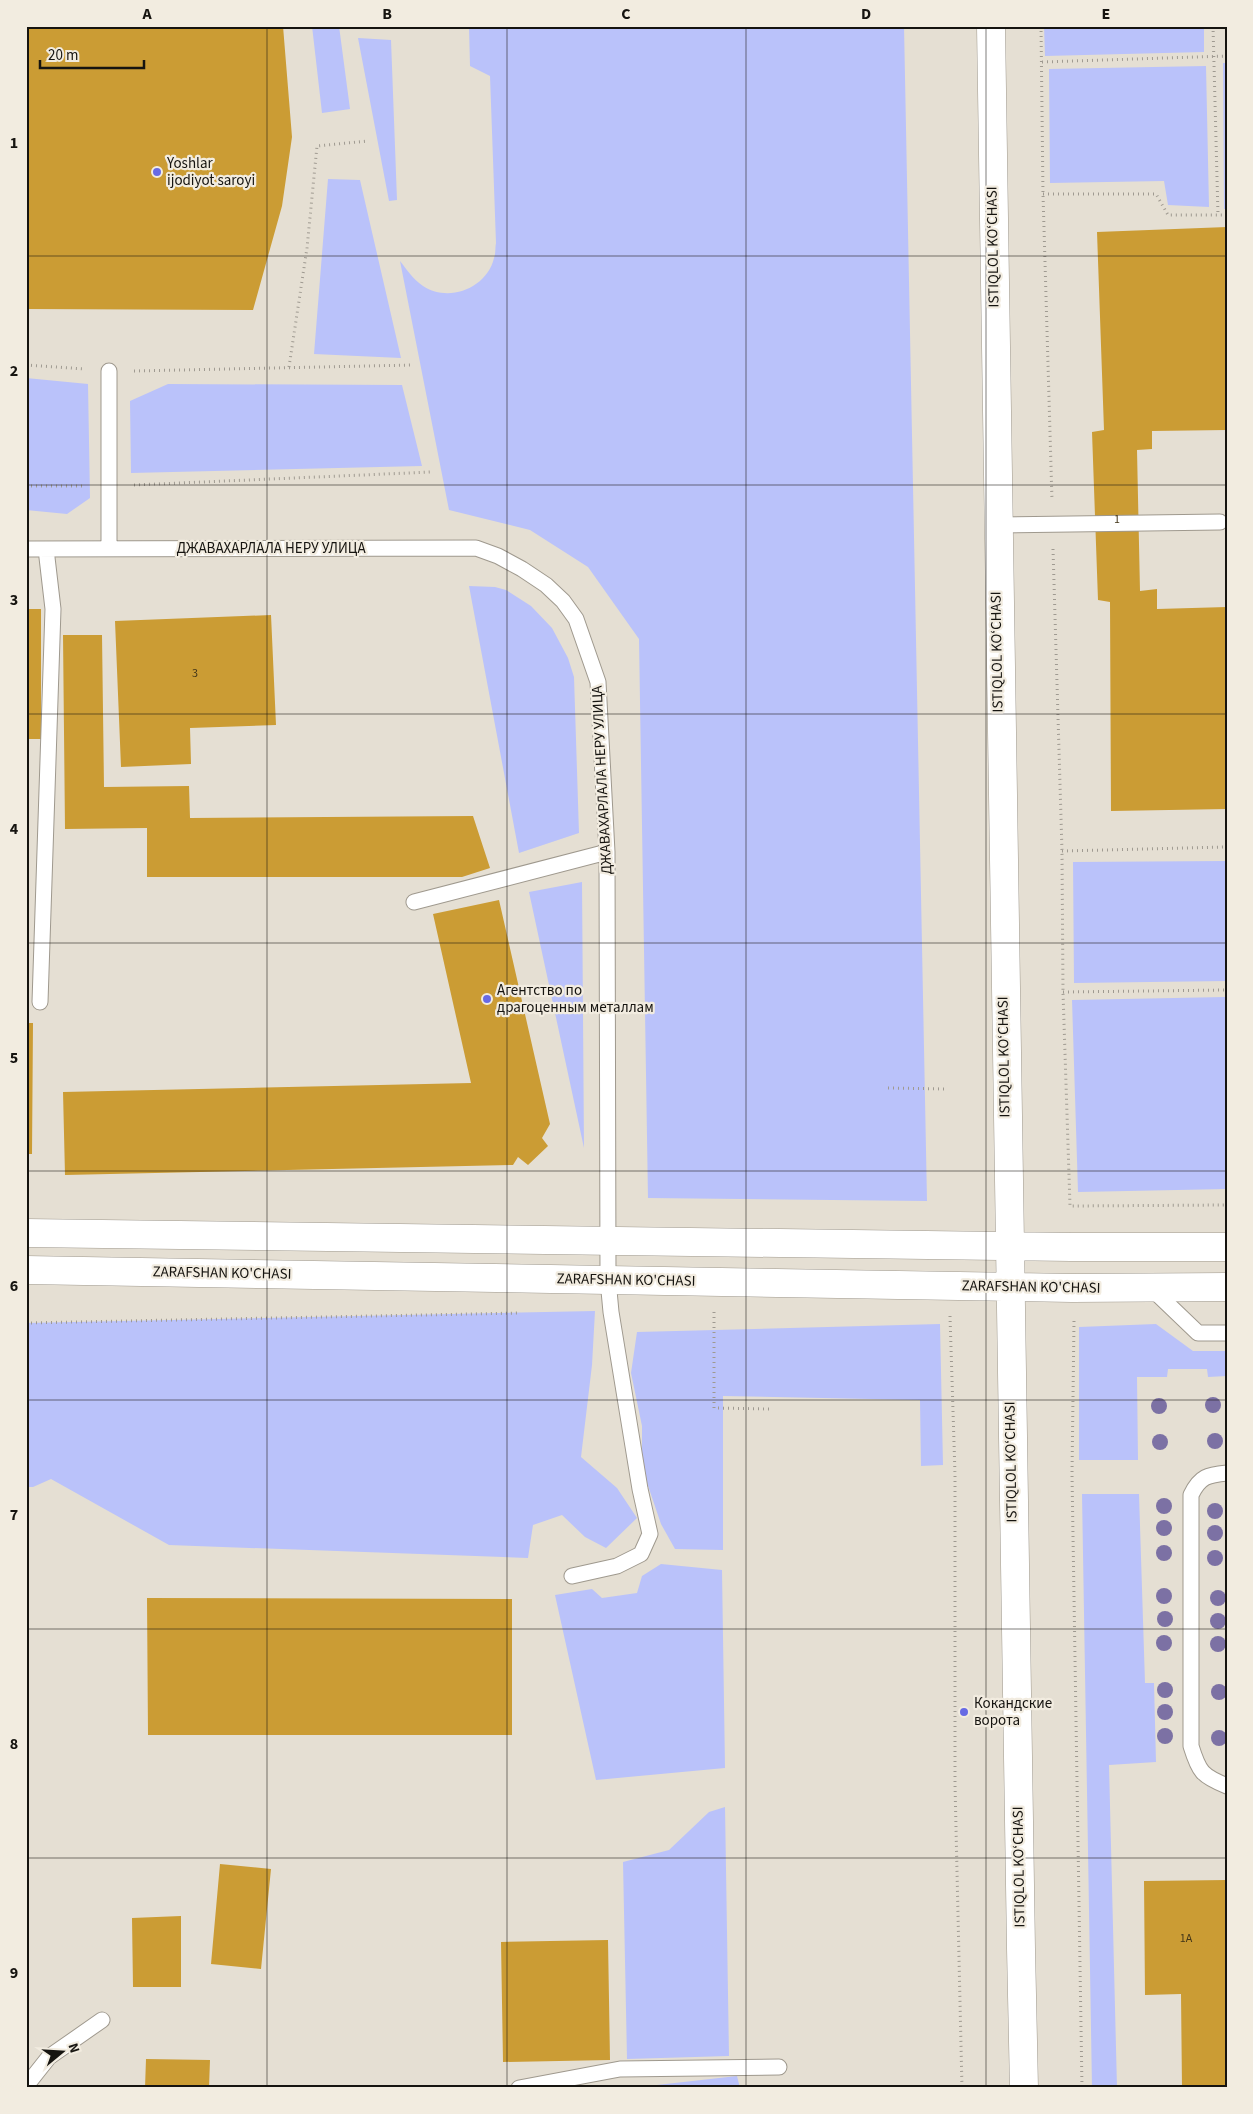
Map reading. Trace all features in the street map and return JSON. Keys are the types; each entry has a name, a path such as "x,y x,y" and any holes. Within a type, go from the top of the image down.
{"street":[{"name":"ISTIQLOL KO‘CHASI","path":"991,26 995,525 1007,1287 1024,2088"},
{"path":"26,1233 1007,1246 1227,1247"},
{"name":"ZARAFSHAN KO'CHASI","path":"26,1270 1007,1287 1227,1287"}],"lane":[{"path":"109,549 110,371"},
{"path":"995,525 1220,522"},
{"name":"ДЖАВАХАРЛАЛА НЕРУ УЛИЦА","path":"26,548 476,548 498,556 546,585 564,601 576,619 595,673 599,702 607,852 608,1280 611,1312 640,1489 650,1534 641,1554 617,1566 572,1576"},
{"path":"40,1002 53,609 46,549"},
{"path":"414,902 607,852"},
{"path":"1150,1288 1198,1333 1227,1333"},
{"path":"1227,1474 1207,1475 1195,1486 1191,1494 1191,1746 1197,1766 1210,1779 1227,1786"},
{"path":"26,2086 49,2057 102,2020"},
{"path":"519,2088 620,2070 779,2067"}],"path":[{"path":"1041,26 1043,194 1070,1206 1227,1205"},
{"path":"1213,26 1218,215"},
{"path":"1042,62 1227,56"},
{"path":"290,367 307,248 318,146 368,141"},
{"path":"1043,194 1156,194 1168,215 1227,215"},
{"path":"26,365 110,371 413,365"},
{"path":"26,486 109,486 431,472"},
{"path":"1062,851 1227,847"},
{"path":"1063,992 1227,990"},
{"path":"888,1088 946,1089"},
{"path":"705,1312 714,1312 714,1408 770,1409"},
{"path":"26,1323 525,1313"},
{"path":"950,1313 955,1474 955,1784 962,2088"},
{"path":"1073,1321 1072,1474 1082,2088"}],"shaded area":[{"path":"312,26 339,26 350,109 322,113"},
{"path":"469,26 904,26 927,1201 648,1198 639,639 588,567 530,530 449,510 400,261 423,286 433,291 455,293 466,290 484,277 490,269 495,256 490,76 470,66"},
{"path":"1044,26 1204,26 1204,52 1045,56"},
{"path":"358,38 391,40 397,200 389,201"},
{"path":"1223,63 1227,63 1227,209 1224,209"},
{"path":"1206,66 1209,207 1168,205 1164,181 1050,183 1049,69"},
{"path":"328,179 360,180 401,358 314,354"},
{"path":"26,378 88,384 90,498 67,514 26,510"},
{"path":"168,384 402,385 422,466 131,473 130,401"},
{"path":"469,586 495,587 506,590 531,606 552,628 568,658 574,677 579,833 519,853"},
{"path":"1225,861 1227,981 1074,983 1073,862"},
{"path":"582,882 584,1148 529,892"},
{"path":"1225,997 1227,1189 1078,1192 1072,1000"},
{"path":"595,1311 592,1365 581,1457 617,1488 637,1518 606,1548 585,1537 562,1515 533,1525 528,1558 169,1545 51,1479 33,1487 26,1487 26,1323"},
{"path":"940,1324 943,1465 921,1466 920,1400 723,1396 723,1550 675,1549 661,1524 642,1468 642,1426 631,1373 637,1332"},
{"path":"1156,1324 1193,1351 1227,1351 1227,1376 1208,1377 1207,1369 1168,1369 1167,1377 1137,1377 1138,1460 1079,1460 1079,1327"},
{"path":"1082,1494 1139,1494 1145,1683 1154,1683 1156,1762 1109,1765 1117,2088 1092,2088"},
{"path":"661,1564 722,1570 725,1768 596,1780 555,1595 592,1589 602,1598 637,1593 642,1576"},
{"path":"725,1807 729,2056 627,2059 623,1862 669,1850 709,1812"},
{"path":"737,2076 740,2088 630,2088"}],"building":[{"name":"Yoshlar ijodiyot saroyi","path":"26,26 283,26 292,137 282,206 253,310 26,309"},
{"path":"1227,227 1227,430 1152,431 1152,449 1137,450 1140,591 1157,589 1157,609 1227,607 1227,809 1111,811 1110,602 1098,600 1092,432 1104,430 1097,232"},
{"path":"26,609 41,609 41,739 26,739"},
{"path":"271,615 276,725 190,728 191,764 121,767 115,621"},
{"path":"63,635 102,635 104,787 189,786 190,818 473,816 490,868 462,877 147,877 147,828 65,829"},
{"name":"Агентство по драгоценным металлам","path":"499,900 550,1124 542,1138 548,1146 528,1165 518,1157 513,1165 65,1175 63,1092 471,1083 433,914"},
{"path":"26,1023 33,1023 32,1154 26,1154"},
{"path":"147,1598 512,1599 512,1735 148,1735"},
{"path":"220,1864 271,1869 261,1969 211,1964"},
{"path":"1227,1880 1227,2088 1182,2088 1181,1994 1145,1995 1144,1881"},
{"path":"181,1916 181,1987 133,1987 132,1918"},
{"path":"608,1940 610,2060 503,2062 501,1942"},
{"path":"146,2059 210,2060 209,2088 145,2088"}],"place":[{"name":"Yoshlar ijodiyot saroyi","path":"157,172"},
{"name":"Агентство по драгоценным металлам","path":"487,999"},
{"name":"Кокандские ворота","path":"964,1712"}]}
